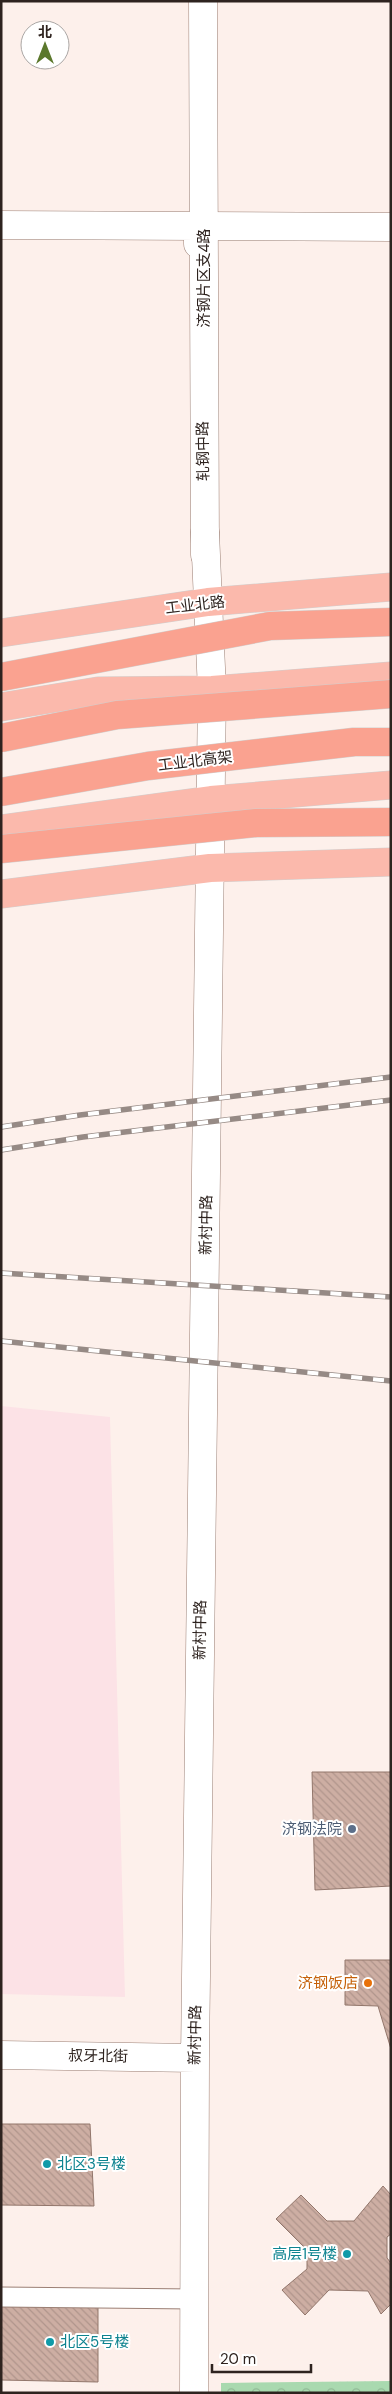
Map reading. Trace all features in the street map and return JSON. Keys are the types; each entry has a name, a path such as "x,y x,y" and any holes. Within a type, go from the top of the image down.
{"highway":[{"path":"1,677 270,626 391,622"},
{"path":"1,738 118,715 391,694"},
{"name":"工业北高架","path":"1,792 148,766 354,742 391,742"},
{"path":"1,849 256,824 391,822"}],"main road":[{"name":"工业北路","path":"1,633 208,602 391,587"},
{"path":"1,707 98,691 212,690 391,676"},
{"path":"1,829 211,800 391,785"},
{"path":"1,894 210,868 391,862"}],"street":[{"name":"济钢片区支4路","path":"203,1 201,226 205,555 208,602"},
{"path":"1,225 391,227"},
{"path":"208,602 212,690 210,868"},
{"name":"新村中路","path":"194,2393 195,2058 210,868"},
{"name":"叔牙北街","path":"1,2055 195,2058"}],"lane":[{"path":"1,2297 194,2299"}],"shaded area":[{"path":"1,1406 110,1417 125,1997 1,1994"}],"green space":[{"path":"391,2381 391,2393 221,2393 221,2383"}],"building":[{"name":"济钢法院","path":"312,1772 391,1772 391,1886 315,1890"},
{"name":"济钢饭店","path":"345,1960 391,1960 391,2049 378,2006 345,2005"},
{"name":"北区3号楼","path":"1,2124 90,2124 94,2206 1,2205"},
{"name":"高层1号楼","path":"383,2186 391,2195 391,2234 387,2237 387,2258 391,2263 391,2304 381,2314 368,2291 329,2290 305,2315 282,2290 307,2269 307,2250 276,2219 301,2195 327,2221 354,2221"},
{"name":"北区5号楼","path":"1,2302 98,2304 98,2382 1,2380"}],"railway":[{"path":"1,1127 80,1115 391,1077"},
{"path":"1,1150 83,1137 391,1100"},
{"path":"1,1273 391,1297"},
{"path":"1,1341 391,1381"}],"place":[{"name":"济钢法院","path":"352,1829"},
{"name":"济钢饭店","path":"368,1983"},
{"name":"北区3号楼","path":"47,2164"},
{"name":"高层1号楼","path":"347,2254"},
{"name":"北区5号楼","path":"50,2342"}]}
